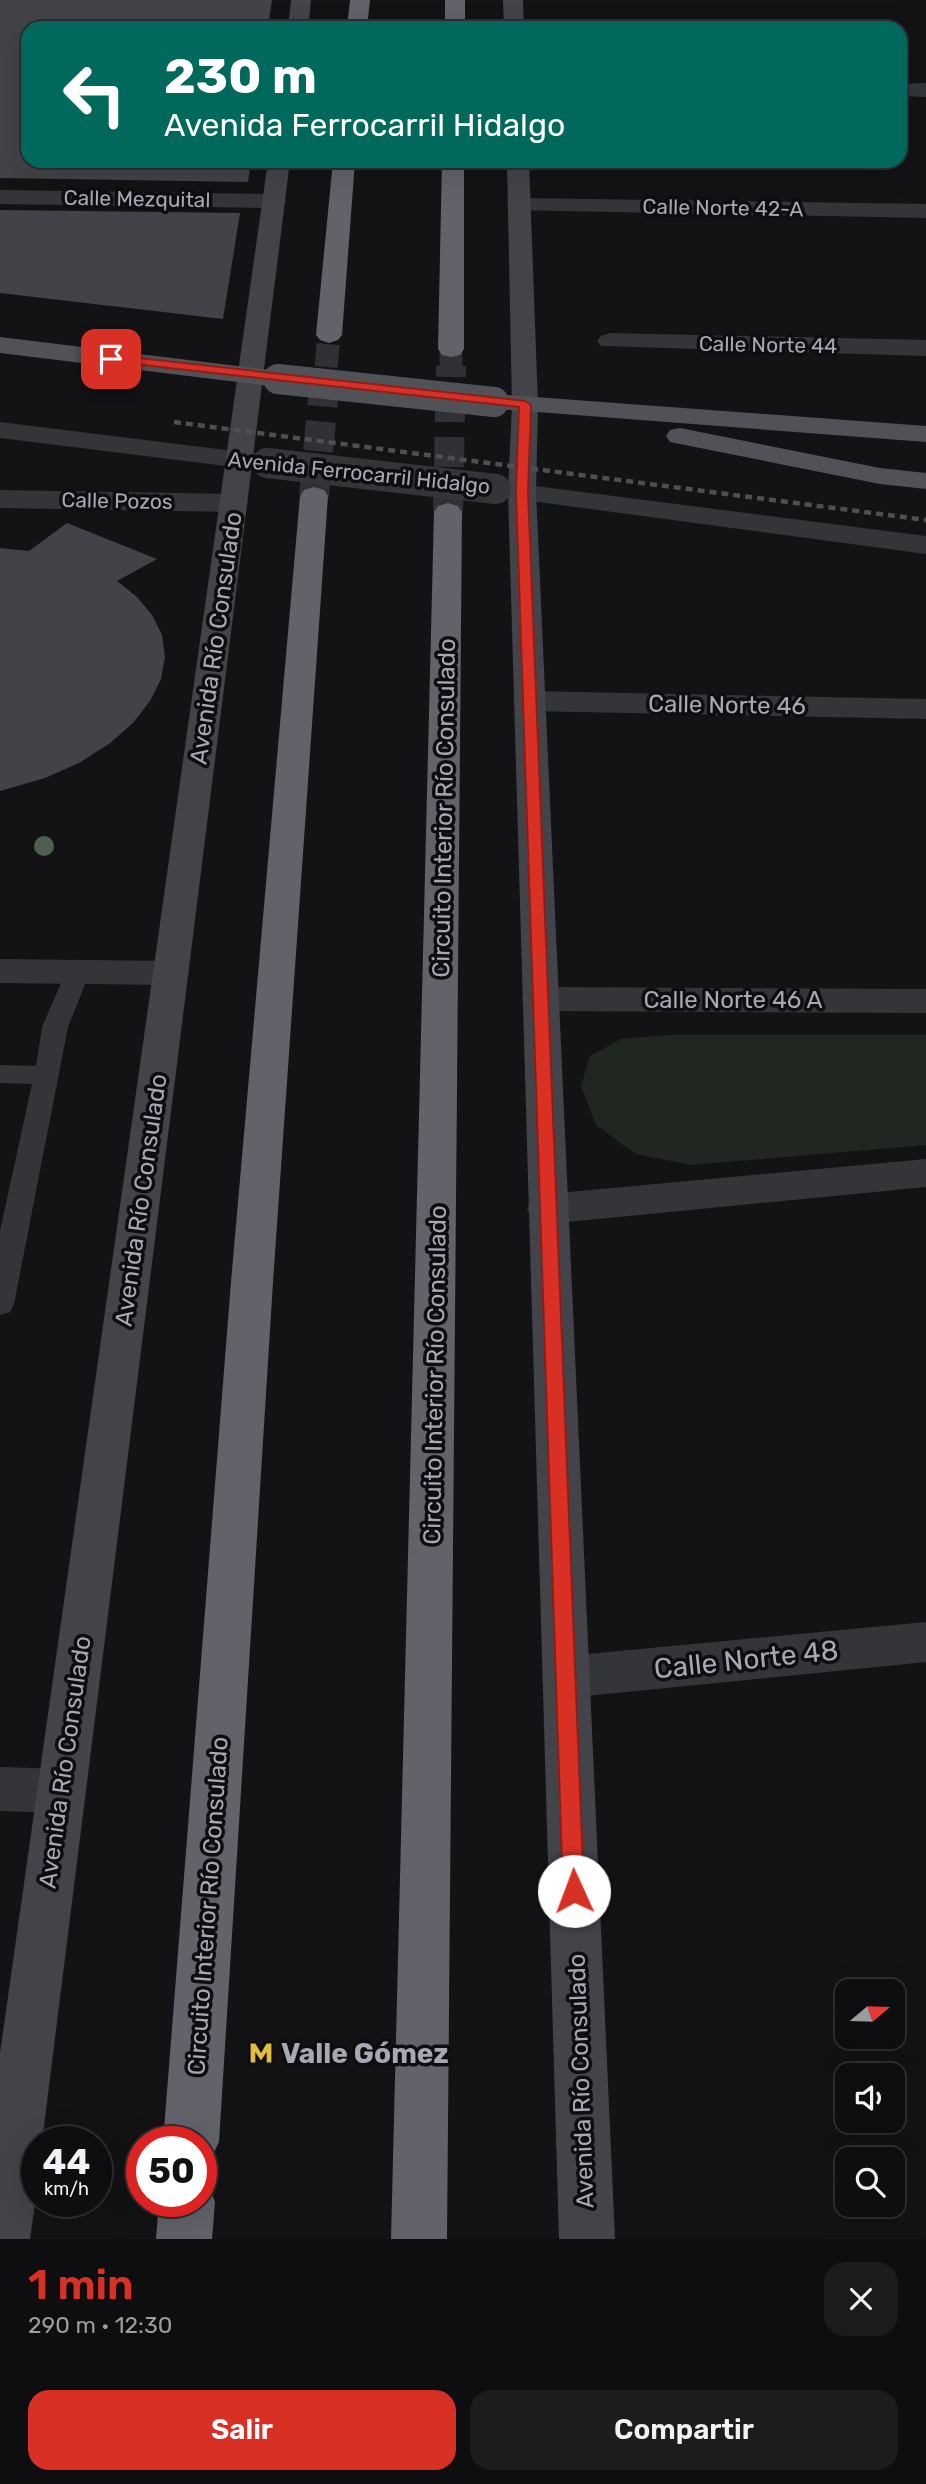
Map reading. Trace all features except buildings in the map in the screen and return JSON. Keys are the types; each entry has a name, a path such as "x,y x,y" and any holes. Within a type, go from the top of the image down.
{"highway":[{"path":"357,21 360,0"},
{"path":"455,0 455,21"},
{"path":"329,335 343,168"},
{"path":"451,348 453,168"},
{"name":"Circuito Interior Río Consulado","path":"192,2126 251,1296 314,496"},
{"name":"Circuito Interior Río Consulado","path":"419,2239 448,512"},
{"path":"184,2239 186,2217"}],"main road":[{"path":"299,21 302,0"},
{"path":"513,0 514,21"},
{"name":"Avenida Río Consulado","path":"2,2239 234,503 253,462 264,377 278,168"},
{"name":"Avenida Río Consulado","path":"518,168 525,405 509,490 529,701 587,2239"},
{"path":"0,345 525,405 926,434"},
{"path":"525,405 880,476 926,481"}],"street":[{"path":"907,90 926,90"},
{"name":"Calle Mezquital","path":"0,197 274,201"},
{"name":"Calle Norte 42-A","path":"519,205 926,211"},
{"name":"Calle Norte 44","path":"610,341 926,348"},
{"name":"Avenida Ferrocarril Hidalgo","path":"0,430 253,462 509,490 926,545"},
{"name":"Calle Pozos","path":"0,499 234,503"},
{"name":"Calle Norte 46","path":"529,701 926,709"},
{"path":"0,971 171,973"},
{"name":"Calle Norte 46 A","path":"540,999 926,1001"},
{"path":"547,1209 926,1173"},
{"name":"Calle Norte 48","path":"566,1677 926,1642"},
{"path":"0,1789 61,1791"}],"lane":[{"path":"0,1304 55,1027 78,972"},
{"path":"0,1074 47,1075"}],"shaded area":[{"path":"667,1035 926,1035 926,1145 691,1165 636,1154 596,1125 581,1086 590,1056 621,1039"}],"tunnel":[{"path":"326,367 329,335"},
{"path":"451,349 451,366"},
{"path":"314,496 326,366"},
{"path":"448,512 451,366"}],"railway":[{"path":"174,422 926,520"}],"place":[{"name":"Valle Gómez","path":"261,2053"}],"route":[{"path":"111,359 525,405 522,492 574,1891"}]}
